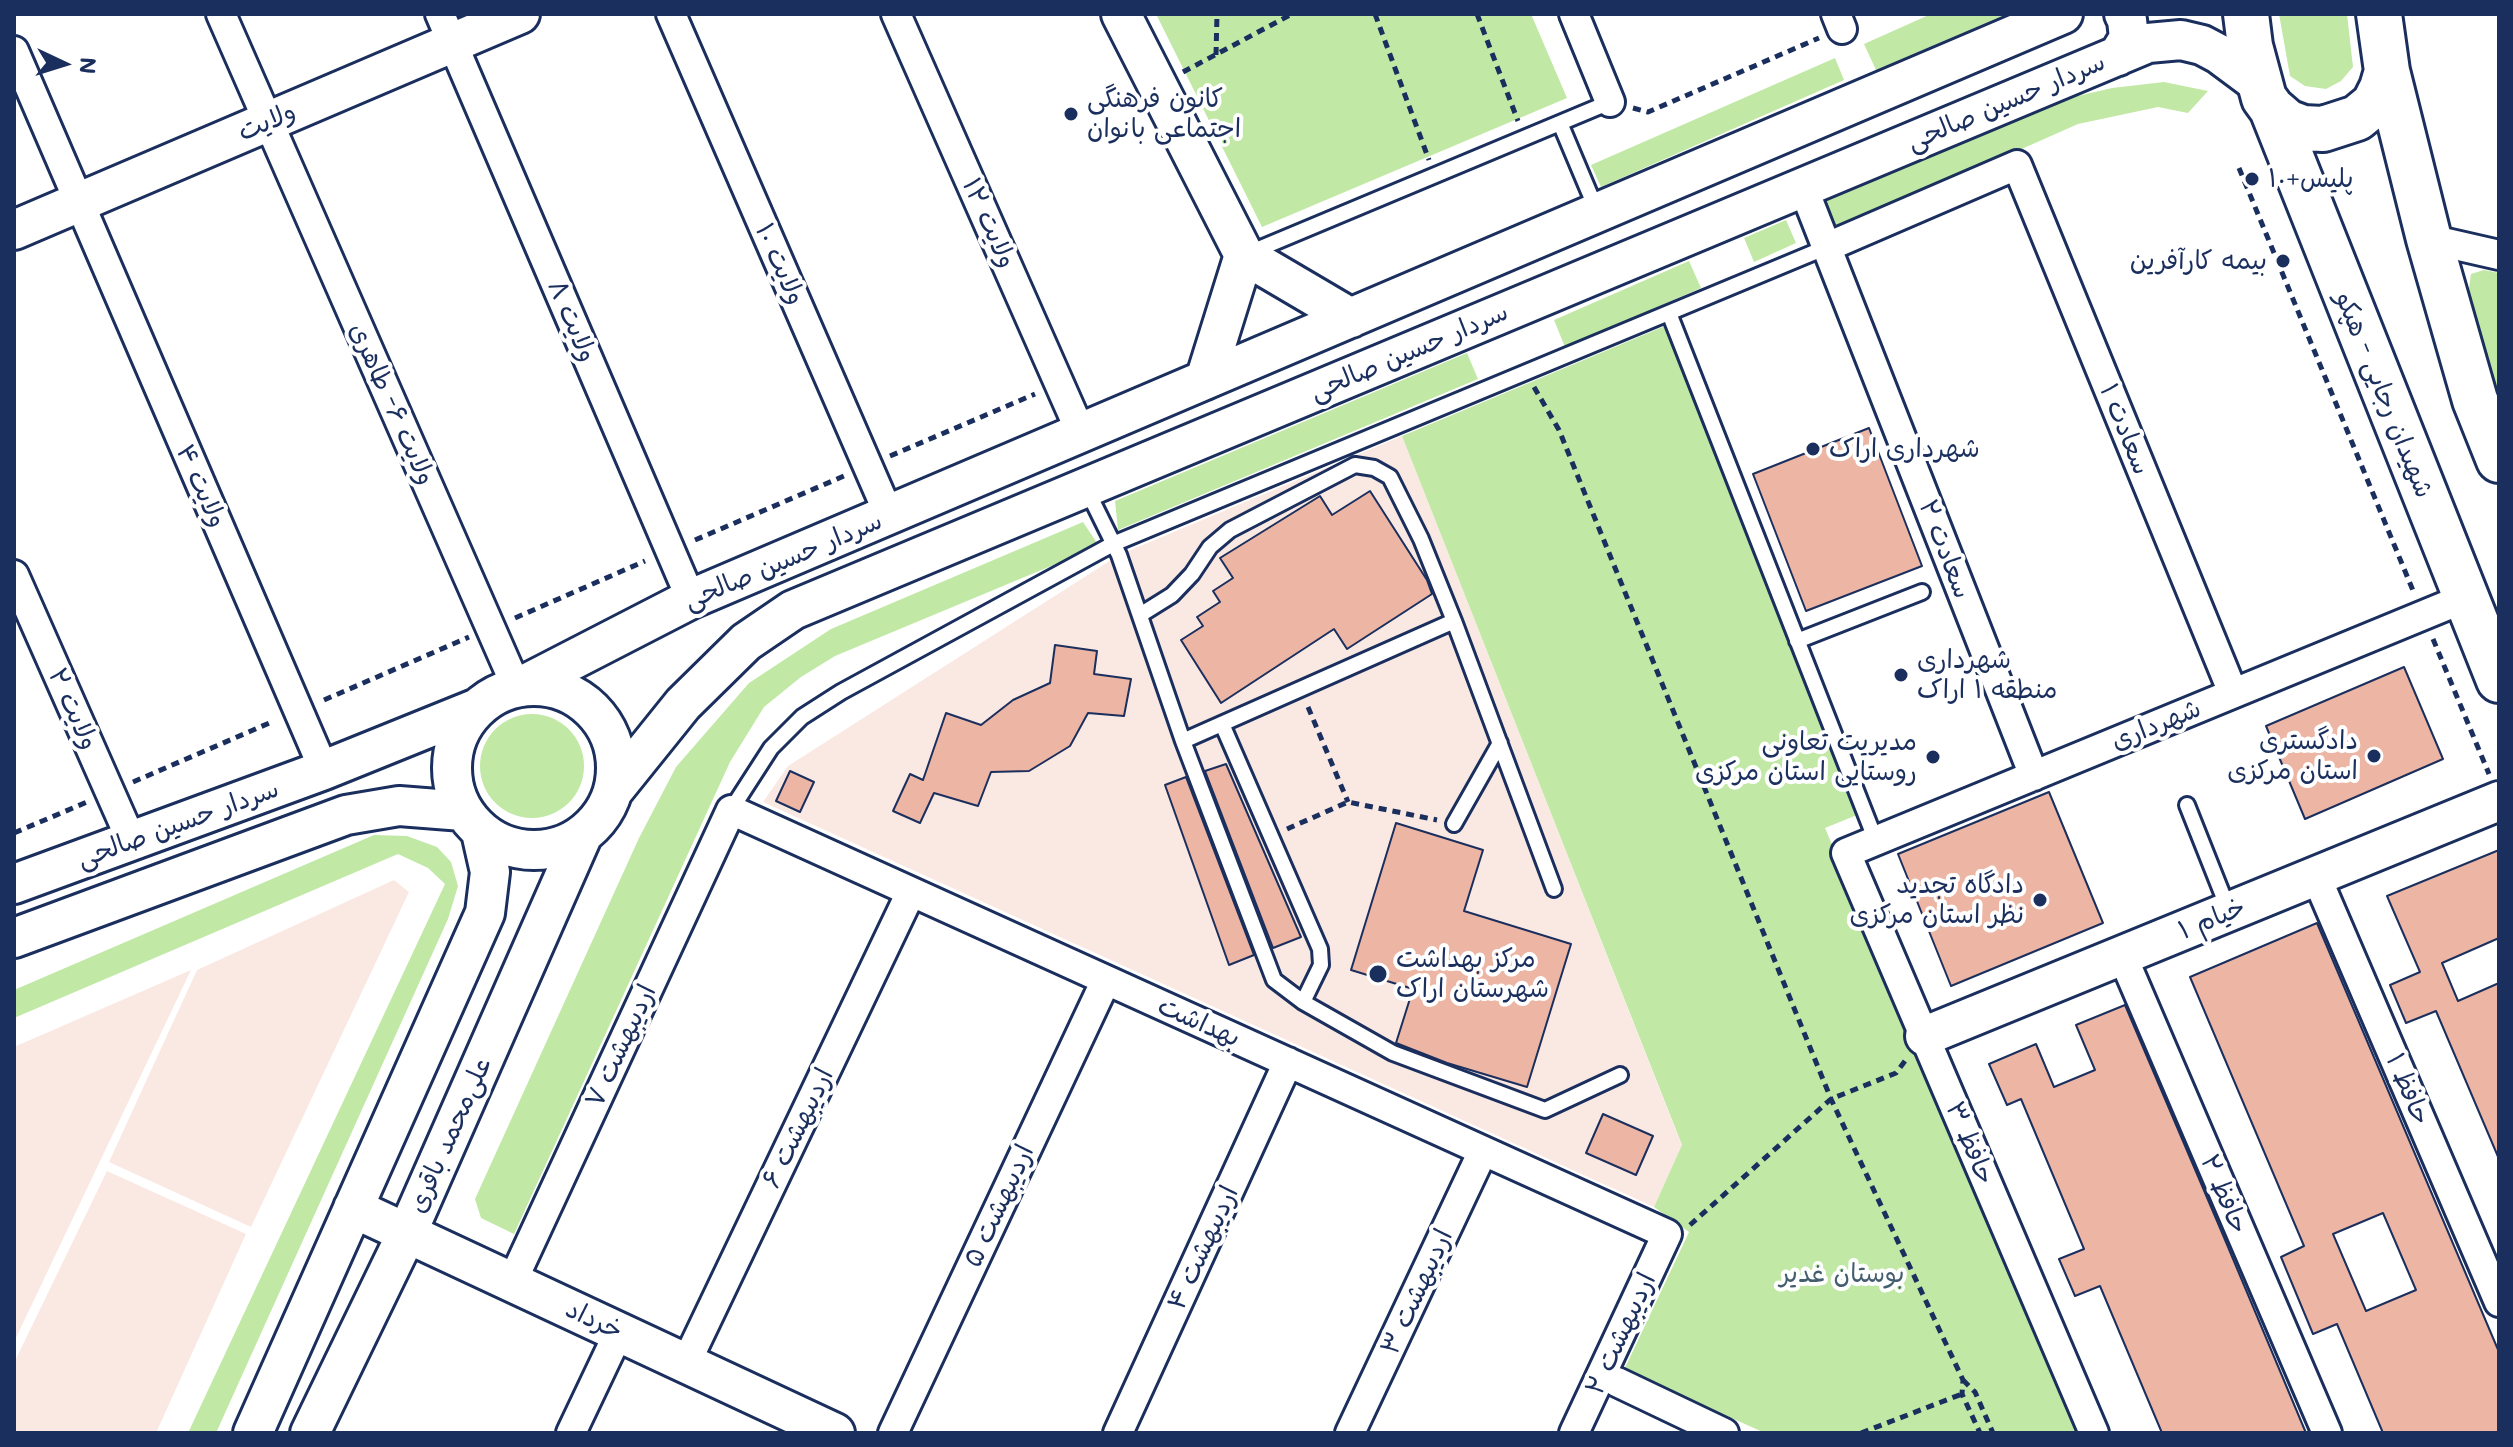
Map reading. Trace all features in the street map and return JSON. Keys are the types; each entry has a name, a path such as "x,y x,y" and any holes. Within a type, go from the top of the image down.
{"main road":[{"name":"ولایت","path":"14,230 268,122 447,28 520,14"},
{"path":"1121,14 1244,255 1351,318"},
{"name":"سردار حسین صالحی","path":"520,686 691,599 2063,14"},
{"path":"2118,56 2129,38 2124,14"},
{"name":"شهیدان رجایی - هپکو","path":"2246,14 2265,96 2499,680"},
{"path":"2379,14 2387,71 2429,239 2475,400 2499,460"},
{"name":"سردار حسین صالحی","path":"613,791 683,704 746,642 793,610 2148,43 2181,40 2202,45 2219,54 2265,96"},
{"path":"2265,96 2287,122 2303,128 2323,129 2357,118 2374,104 2387,71"},
{"path":"1205,380 1244,255"},
{"path":"253,1433 485,913 490,872 472,821 452,780 453,747 462,726 475,709 494,695 520,686 551,686 576,696 597,714 611,737 616,764 613,791 602,815 583,834 559,847 531,851 504,846 472,821"},
{"name":"سردار حسین صالحی","path":"14,884 324,770 475,709"},
{"name":"خیام ۱","path":"1925,1036 2316,876 2496,792"},
{"name":"سردار حسین صالحی","path":"14,938 346,815 399,806 472,821"},
{"name":"علی‌محمد باقری","path":"310,1433 407,1233 583,834"},
{"name":"خرداد","path":"353,1208 686,1363 796,1425 835,1433"}],"street":[{"name":"ولایت ۶- طاهری","path":"221,14 490,628 520,686"},
{"name":"ولایت ۱۰","path":"671,14 889,515"},
{"name":"ولایت ۱۲","path":"896,14 1081,433"},
{"path":"1574,14 1610,102"},
{"name":"ولایت ۸","path":"447,28 691,599"},
{"name":"ولایت ۴","path":"14,51 324,770"},
{"name":"سعادت ۱","path":"1827,247 2017,165 2233,693"},
{"name":"سعادت ۲","path":"1803,187 2034,776"},
{"path":"2429,239 2499,255"},
{"name":"ولایت ۲","path":"14,575 132,842"},
{"name":"شهرداری","path":"1846,853 2465,598"},
{"name":"بهداشت","path":"731,810 1667,1234"},
{"name":"اردیبهشت ۷","path":"512,1282 731,810"},
{"name":"حافظ ۳","path":"1846,853 2094,1433"},
{"name":"حافظ ۱","path":"2316,876 2499,1302"},
{"name":"اردیبهشت ۶","path":"686,1363 911,892"},
{"name":"حافظ ۲","path":"2122,955 2327,1433"},
{"name":"اردیبهشت ۵","path":"893,1433 1106,980"},
{"name":"اردیبهشت ۴","path":"1118,1433 1288,1062"},
{"name":"اردیبهشت ۳","path":"1350,1433 1483,1151"},
{"name":"اردیبهشت ۲","path":"1574,1433 1667,1234"},
{"path":"571,1433 619,1332"},
{"path":"1617,1382 1724,1433"}],"lane":[{"path":"1244,255 1610,102"},
{"path":"1560,123 1598,213"},
{"path":"731,810 771,748 802,717 841,692 1113,544 1827,247"},
{"path":"1669,313 1876,841"},
{"path":"1140,615 1172,595 1192,574 1210,547 1230,530 1355,465 1374,468 1390,477 1421,539 1454,621 1554,889"},
{"path":"1086,488 1113,544 1183,741 1274,980 1303,1002 1393,1053 1545,1110 1620,1075"},
{"path":"1797,641 1922,592"},
{"path":"1183,741 1454,621"},
{"path":"1222,724 1320,949 1321,965 1303,1002"},
{"path":"1454,824 1500,743"},
{"path":"2187,805 2229,912"}],"path":[{"path":"1216,55 1217,14"},
{"path":"1158,86 1292,14"},
{"path":"1375,14 1435,175"},
{"path":"1477,14 1524,138"},
{"path":"1610,102 1648,112 1839,21"},
{"path":"2239,168 2496,792"},
{"path":"1526,373 1559,430 1831,1099 1963,1380 1975,1392 1993,1433"},
{"path":"14,833 1059,383"},
{"path":"1300,689 1348,802"},
{"path":"1271,837 1348,802 1454,824"},
{"path":"1667,1234 1695,1222 1831,1099 1896,1073 1925,1036"},
{"path":"1963,1380 1962,1394 1980,1433"},
{"path":"1861,1433 1962,1394"}],"shaded area":[{"name":"مرکز بهداشت شهرستان اراک","path":"1402,436 1682,1146 1654,1207 763,802 788,766 1119,555"},
{"path":"394,880 409,892 251,1227 109,1162 197,970"},
{"path":"191,970 14,1342 14,1047"},
{"path":"107,1171 246,1234 156,1433 14,1433 14,1363"}],"green space":[{"path":"1156,14 1531,14 1567,98 1262,227"},
{"path":"1931,14 2007,14 1876,70 1864,44"},
{"path":"2279,14 2347,14 2353,67 2341,81 2326,89 2305,86 2290,76"},
{"path":"1835,58 1844,80 1601,187 1591,165"},
{"path":"2164,82 2208,91 2188,113 2158,107 2078,124 1832,233 1820,202 2069,98 2112,88"},
{"path":"1786,220 1796,243 1754,262 1744,238"},
{"path":"1689,261 1701,288 1565,347 1554,320"},
{"path":"2484,270 2499,273 2499,400 2466,309 2471,274"},
{"name":"بوستان غدیر","path":"1665,326 1857,815 1825,828 2081,1433 1765,1433 1624,1370 1689,1232 1654,1207 1682,1145 1402,436"},
{"path":"1467,353 1478,379 1118,530 1115,501"},
{"path":"1083,522 1099,546 835,656 801,677 764,707 730,762 514,1234 481,1218 475,1199 639,838 676,767 749,683 831,629"},
{"path":"532,714 552,718 569,729 580,746 584,766 580,786 569,803 552,814 532,818 512,814 495,803 484,786 480,766 484,746 495,729 512,718"},
{"path":"374,835 407,836 437,847 451,862 458,886 448,919 216,1433 188,1433 445,884 428,868 398,854 14,1018 14,990"}],"building":[{"path":"1869,428 1922,566 1806,611 1753,474"},
{"path":"1370,491 1427,580 1432,594 1347,649 1334,629 1221,703 1181,640 1203,626 1197,617 1220,602 1213,591 1233,578 1220,558 1320,496 1332,515"},
{"path":"1055,645 1097,651 1094,674 1131,679 1124,716 1088,713 1070,746 1029,771 991,772 978,806 934,793 920,823 893,811 910,774 923,780 946,713 981,725 1013,700 1050,683"},
{"path":"2404,667 2443,759 2305,819 2266,726"},
{"path":"1226,764 1301,937 1273,948 1205,771"},
{"path":"790,771 814,782 800,812 776,801"},
{"path":"1186,777 1254,955 1229,965 1165,785"},
{"path":"2049,792 2103,923 1951,986 1898,854"},
{"path":"1396,823 1483,850 1464,911 1571,944 1527,1087 1447,1063 1396,1043 1413,989 1351,970"},
{"path":"2499,850 2499,938 2442,963 2458,1001 2499,983 2499,1159 2436,1011 2406,1023 2390,985 2420,972 2387,896"},
{"path":"2317,923 2499,1352 2499,1433 2383,1433 2337,1324 2313,1334 2281,1257 2304,1246 2190,977","holes":["2383,1213 2416,1290 2366,1311 2333,1234"]},
{"path":"2125,1005 2306,1433 2162,1433 2100,1286 2075,1296 2059,1259 2084,1249 2021,1099 2007,1105 1989,1064 2036,1044 2054,1087 2095,1070 2076,1025"},
{"path":"1603,1114 1653,1136 1636,1175 1586,1153"}],"place":[{"name":"کانون فرهنگی اجتماعی بانوان","path":"1071,114"},
{"name":"پلیس+۱۰","path":"2252,179"},
{"name":"بیمه کارآفرین","path":"2283,261"},
{"name":"شهرداری اراک","path":"1813,449"},
{"name":"شهرداری منطقه ۱ اراک","path":"1901,675"},
{"name":"دادگستری استان مرکزی","path":"2374,756"},
{"name":"مدیریت تعاونی روستایی استان مرکزی","path":"1933,757"},
{"name":"دادگاه تجدید نظر استان مرکزی","path":"2040,900"},
{"name":"مرکز بهداشت شهرستان اراک","path":"1378,974"}]}
